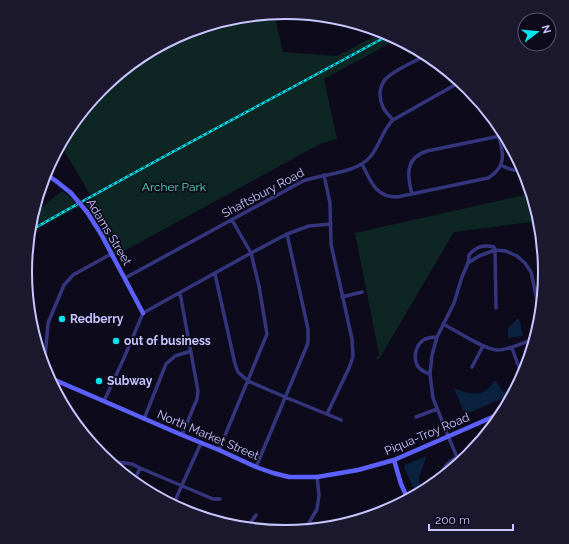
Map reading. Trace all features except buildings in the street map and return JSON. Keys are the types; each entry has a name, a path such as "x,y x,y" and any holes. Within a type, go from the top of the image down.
{"street":[{"path":"393,120 382,106 380,94 382,85 388,76 419,58"},
{"name":"Shaftsbury Road","path":"125,278 303,181 351,169 362,164 371,156 388,125 393,120 454,85"},
{"path":"412,194 408,180 408,171 418,155 427,151 498,135"},
{"path":"362,164 373,185 384,195 397,197 488,178 496,172 501,165 503,153 500,139"},
{"path":"501,165 509,169 516,170"},
{"path":"324,175 330,203 331,244 352,339 353,357 327,414"},
{"name":"Adams Street","path":"50,177 71,193 88,212 143,313"},
{"path":"219,450 268,334 251,253 232,220"},
{"path":"104,401 143,313 287,234 309,226 331,224"},
{"path":"256,467 308,343 308,329 287,234"},
{"path":"458,456 433,398 430,374 432,355 437,337 454,303 468,263 469,255 474,249 480,246 488,245 494,247 495,250 496,308"},
{"path":"468,263 479,256 495,250 511,253 525,263 531,272 536,295"},
{"path":"45,354 48,323 64,285 73,275 112,254"},
{"path":"215,274 238,372 248,381 341,420"},
{"path":"342,297 362,292"},
{"path":"180,294 198,391 197,399 182,436"},
{"path":"443,324 483,346 496,350 512,348 528,341"},
{"path":"430,374 423,372 417,366 415,357 416,348 425,339 437,337"},
{"path":"472,367 483,346"},
{"path":"512,348 519,367"},
{"path":"144,419 166,364 175,356 191,351"},
{"name":"North Market Street","path":"56,381 182,436 273,473 289,477 316,477 358,470 366,467"},
{"path":"416,417 437,409"},
{"name":"Piqua-Troy Road","path":"366,467 394,460 492,417"},
{"path":"176,500 201,443"},
{"path":"394,460 406,494"},
{"path":"442,470 453,460"},
{"path":"118,462 132,464 213,499 220,499"},
{"path":"136,477 140,468"},
{"path":"308,524 316,509 319,495 316,477"},
{"path":"250,523 256,515"}],"green space":[{"name":"Archer Park","path":"275,20 283,52 337,56 376,36 391,43 324,79 337,139 320,144 113,257 92,219 92,213 84,202 132,174 91,196 63,149 65,145 94,105 106,93 130,71 173,45 203,32 235,24 251,21"},
{"path":"62,191 79,207 35,230 39,209"},
{"path":"525,195 534,227 530,222 454,232 379,359 376,359 379,354 355,233"}],"water":[{"path":"517,319 519,319 523,335 508,338 508,328"},
{"path":"494,381 496,381 502,391 507,393 505,397 466,414 464,413 454,388 476,394 481,393"},
{"path":"425,457 426,458 419,477 419,486 414,489 404,467 405,465"}],"railway":[{"path":"35,228 166,155 382,39"}],"place":[{"name":"Redberry","path":"62,319"},
{"name":"out of business","path":"116,341"},
{"name":"Subway","path":"99,381"}]}
